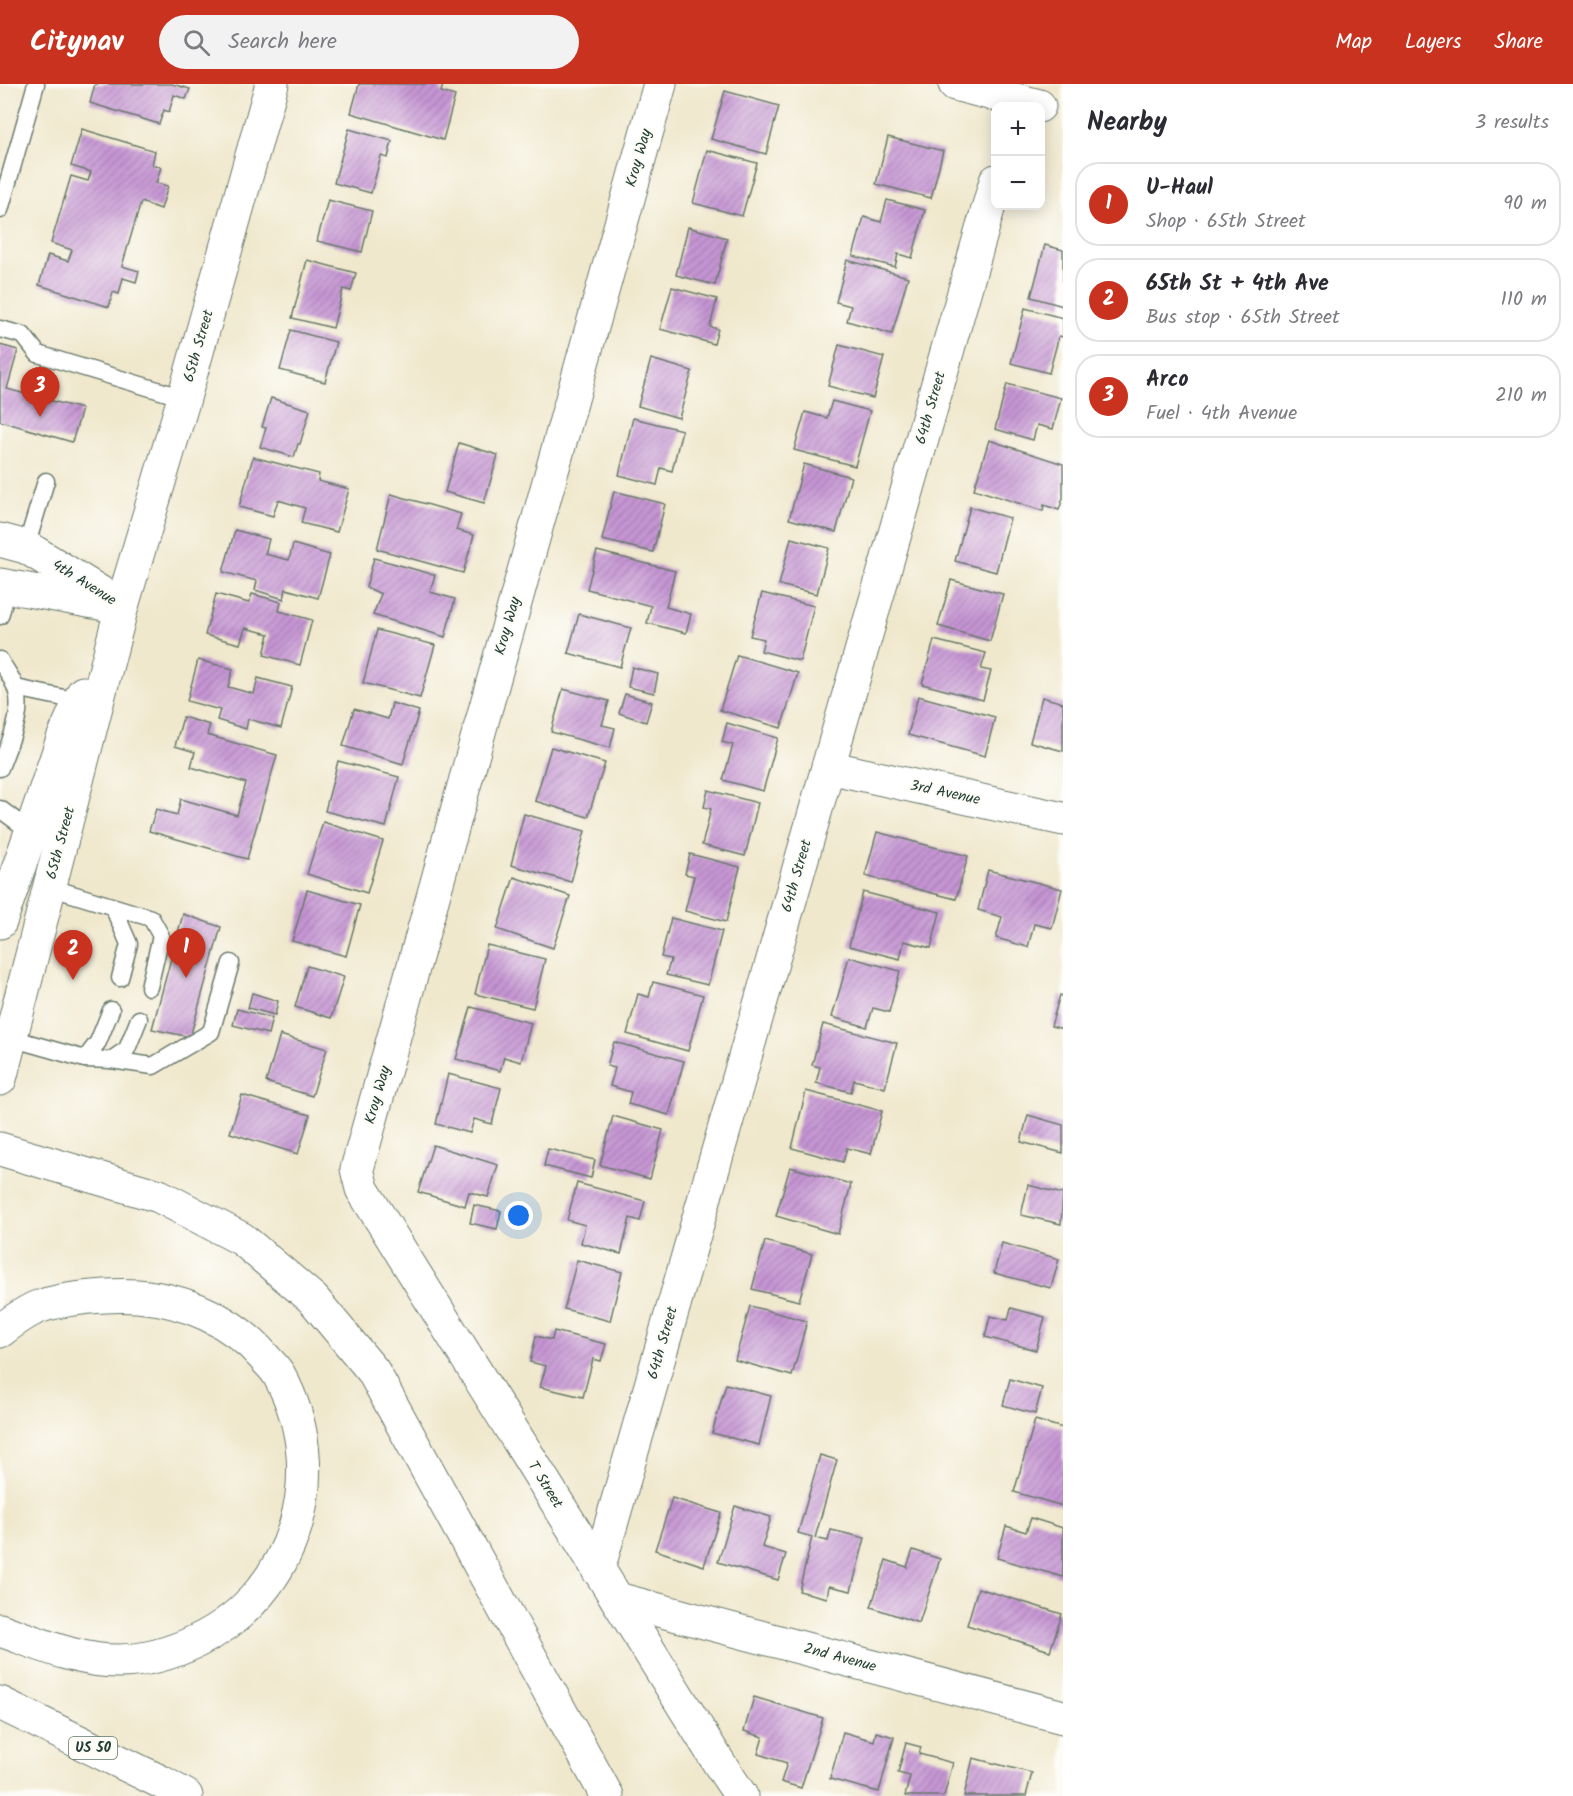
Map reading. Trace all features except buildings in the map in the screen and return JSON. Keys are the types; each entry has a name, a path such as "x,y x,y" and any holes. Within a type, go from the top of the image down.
{"main road":[{"name":"65th Street","path":"0,1079 49,887 88,703 122,606 184,398 272,84"},
{"name":"Kroy Way","path":"357,1169 660,84"},
{"path":"956,84 1019,102"},
{"path":"1045,109 1063,113"},
{"name":"64th Street","path":"598,1570 991,198"},
{"name":"4th Avenue","path":"13,544 122,606"},
{"name":"4th Avenue","path":"3,596 122,606"},
{"name":"65th Street","path":"0,922 63,739 88,703"},
{"name":"3rd Avenue","path":"828,767 1063,819"},
{"path":"0,1149 159,1196 242,1239 313,1299 373,1371 607,1796"},
{"name":"T Street","path":"357,1169 362,1189 741,1796"},
{"path":"0,1331 39,1307 81,1298 121,1295 150,1297 180,1304 216,1318 250,1341 278,1373 295,1412 304,1453 304,1481 297,1523 288,1549 258,1595 237,1616 214,1633 176,1651 149,1658 118,1661 79,1656 0,1630"},
{"name":"2nd Avenue","path":"616,1599 1063,1717"},
{"name":"US 50","path":"0,1703 186,1796"}],"lane":[{"path":"0,210 36,84"},
{"path":"0,329 22,335 38,354 184,398"},
{"path":"13,544 46,481"},
{"path":"0,660 16,688 19,702 0,768"},
{"path":"16,688 88,703"},
{"path":"0,809 31,832"},
{"path":"49,887 151,918 161,936 149,987"},
{"path":"113,907 129,944 120,978"},
{"path":"10,1038 85,1059 153,1066 211,1032 231,963"},
{"path":"85,1059 98,1042 111,1010"},
{"path":"111,1060 127,1049 139,1019"}],"place":[{"name":"Arco","path":"40,417"},
{"name":"U-Haul","path":"186,978"},
{"name":"65th St + 4th Ave","path":"73,980"}]}
